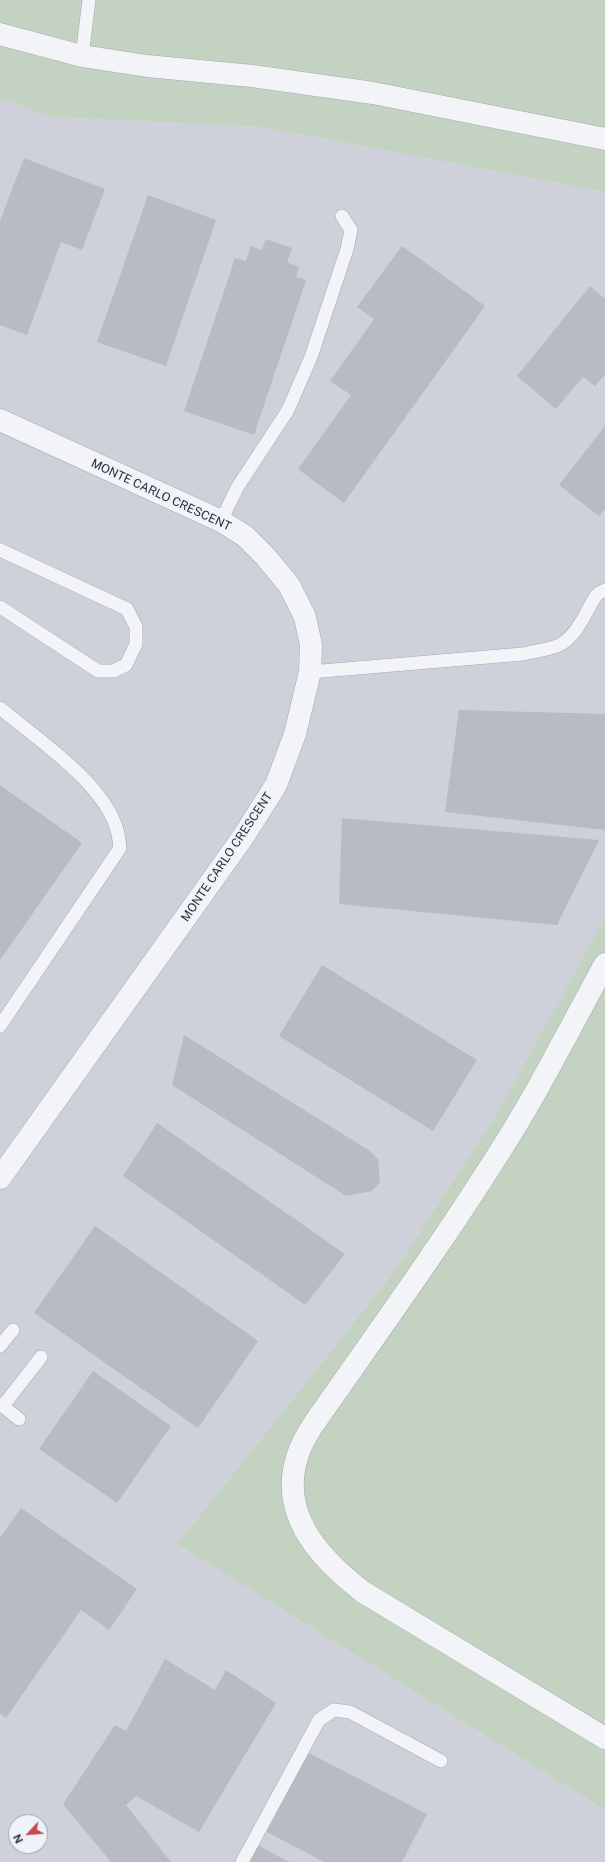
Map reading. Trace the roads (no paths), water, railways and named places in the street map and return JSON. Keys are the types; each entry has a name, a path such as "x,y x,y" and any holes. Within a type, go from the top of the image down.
{"street":[{"path":"0,34 82,56 147,66 252,76 373,93 605,139"},
{"name":"MONTE CARLO CRESCENT","path":"0,420 221,521 245,536 265,556 289,586 305,617 311,645 310,672 296,734 276,785 243,837 0,1178"},
{"path":"605,964 541,1082 498,1155 448,1231 313,1425 300,1449 294,1469 293,1485 295,1505 302,1527 319,1552 338,1572 362,1592 605,1738"}],"lane":[{"path":"82,56 90,0"},
{"path":"221,521 237,488 288,410 311,357 347,250 351,230 342,216"},
{"path":"0,550 127,609 136,627 136,644 126,665 113,671 98,671 0,607"},
{"path":"310,672 523,654 556,646 567,641 573,634 595,597 605,590"},
{"path":"0,708 89,784 108,811 117,829 120,848 0,1026"},
{"path":"0,1346 13,1330"},
{"path":"19,1419 2,1405 41,1357"},
{"path":"242,1862 320,1720 334,1710 350,1712 441,1761"}]}
